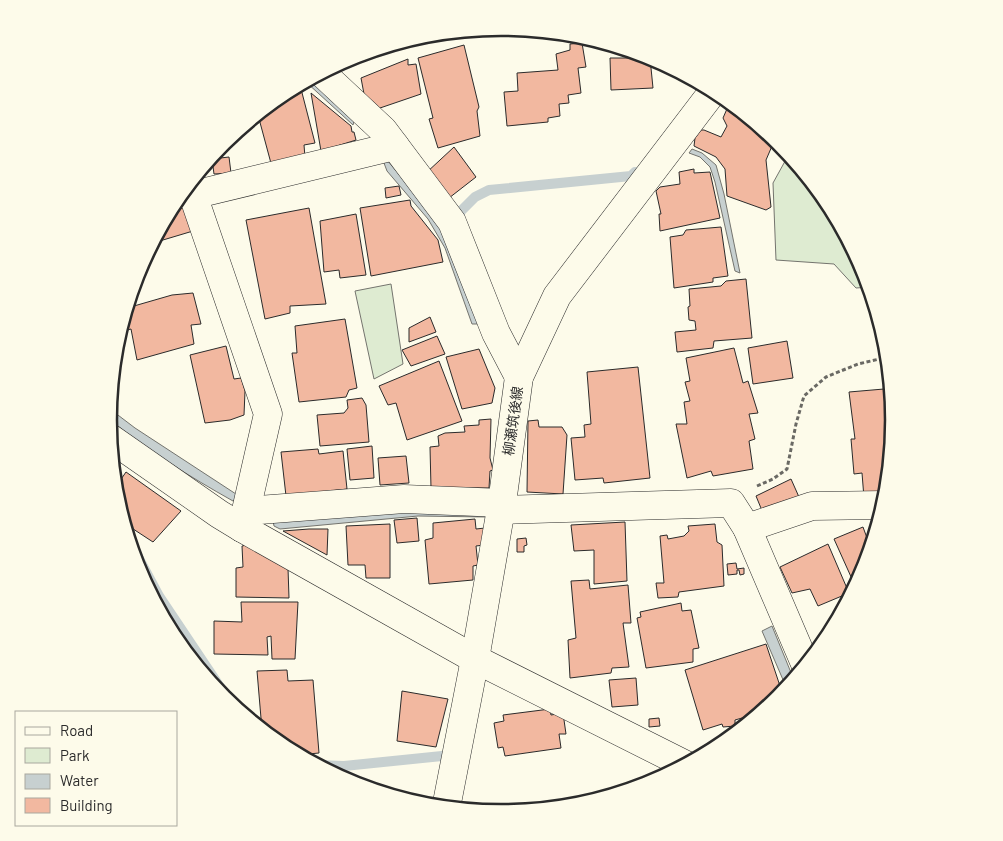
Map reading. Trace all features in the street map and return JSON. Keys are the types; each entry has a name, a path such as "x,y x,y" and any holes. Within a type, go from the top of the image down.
{"street":[{"path":"328,78 383,130 452,222 496,333 519,377"},
{"name":"柳瀬筑後線","path":"447,800 475,659 501,506 519,377 557,296 709,97"},
{"path":"193,193 395,146"},
{"path":"189,198 268,414 244,519"},
{"path":"118,444 219,514 244,519 404,499 501,506 732,503 747,528 803,658"},
{"path":"747,528 812,506 876,505"},
{"path":"244,519 475,659 678,761"}],"path":[{"path":"732,503 746,490 773,479 787,469 804,396 826,377 858,364 880,359"}],"green space":[{"path":"785,162 821,207 834,228 857,273 862,288 856,288 834,264 776,260 773,183"},
{"path":"391,284 403,364 374,379 355,291"}],"water":[{"path":"316,84 355,117 353,125 311,87"},
{"path":"692,149 702,153 716,165 724,194 740,273 735,271 710,167 700,157 689,153"},
{"path":"387,160 436,219 449,244 478,324 472,324 445,248 428,219 387,171 384,163"},
{"path":"117,414 239,496 233,501 185,473 117,425"},
{"path":"413,507 486,509 487,517 418,516 280,529 274,526 273,521"},
{"path":"772,626 791,673 784,681 762,631"}],"building":[{"path":"570,44 582,45 586,67 578,68 581,93 568,95 569,103 559,104 560,116 548,118 548,122 507,126 504,92 518,91 517,73 558,70 556,54 570,50"},
{"path":"464,45 479,107 477,111 480,136 438,148 429,119 433,118 418,58"},
{"path":"610,58 628,58 651,66 653,88 611,90"},
{"path":"408,59 408,65 416,64 421,94 380,108 364,94 361,78"},
{"path":"302,92 315,143 304,145 305,157 272,167 260,122"},
{"path":"311,93 351,126 356,140 321,151"},
{"path":"727,110 771,147 766,160 771,207 766,210 727,196 725,169 716,157 694,146 695,138 701,130 721,137 727,126 723,118"},
{"path":"454,147 476,177 449,198 426,173"},
{"path":"229,157 231,173 214,174 213,167 222,158"},
{"path":"694,169 694,173 710,172 720,218 660,231 659,214 661,214 656,191 660,187 680,184 679,172"},
{"path":"399,186 401,195 386,198 385,188"},
{"path":"410,200 411,206 438,240 443,262 371,276 360,208"},
{"path":"182,208 188,213 193,231 163,240"},
{"path":"309,208 326,304 290,306 290,313 265,319 246,220"},
{"path":"356,214 366,275 340,278 339,270 324,272 320,221"},
{"path":"721,227 728,276 713,278 713,282 674,288 670,237 683,235 686,230"},
{"path":"746,279 752,338 714,341 713,348 677,352 675,332 696,330 695,321 689,320 689,289 721,286 726,281"},
{"path":"193,293 201,324 191,325 194,344 137,360 131,329 128,330 135,306 172,295"},
{"path":"430,317 436,332 409,342 409,328"},
{"path":"345,319 357,388 349,390 346,397 299,402 292,353 297,353 295,326"},
{"path":"437,336 445,354 411,366 402,350"},
{"path":"787,341 793,378 753,384 748,348"},
{"path":"226,346 234,379 241,378 245,391 244,415 230,420 205,423 190,355"},
{"path":"734,348 743,383 748,381 758,413 749,414 755,439 749,441 753,469 713,476 711,471 687,478 676,424 687,424 684,402 690,401 685,382 690,381 686,358"},
{"path":"479,349 495,388 492,403 462,409 446,357"},
{"path":"439,361 462,421 407,440 396,403 388,405 379,386"},
{"path":"638,367 650,478 604,483 603,478 575,480 571,438 585,437 584,425 591,424 587,372"},
{"path":"884,389 885,446 878,496 864,498 862,473 854,474 851,439 855,439 849,392"},
{"path":"362,398 366,405 369,442 320,446 317,415 344,413 348,408 347,400"},
{"path":"491,419 490,458 493,470 490,471 489,488 431,488 430,447 439,446 438,436 445,433 465,432 464,426 479,425 479,420"},
{"path":"538,420 539,427 562,427 567,435 563,494 527,492 528,421"},
{"path":"372,446 374,478 350,480 347,449"},
{"path":"318,449 319,454 343,451 347,489 286,496 281,452"},
{"path":"406,456 409,483 380,485 378,458"},
{"path":"126,472 181,511 153,542 133,529 122,478"},
{"path":"791,479 799,497 763,513 756,496"},
{"path":"417,518 419,541 397,543 394,520"},
{"path":"475,519 476,529 485,528 484,545 476,546 478,565 473,566 473,580 429,584 425,540 433,538 433,523"},
{"path":"625,522 627,581 594,584 594,550 574,551 571,525"},
{"path":"390,524 390,578 366,578 365,565 348,565 346,526"},
{"path":"715,524 717,542 722,545 724,586 679,592 678,597 658,598 656,583 664,583 660,536 667,535 668,539 684,536 689,531 688,526"},
{"path":"863,527 867,538 852,578 834,539"},
{"path":"309,529 328,529 327,555 283,531"},
{"path":"526,538 527,545 524,546 524,552 517,552 517,539"},
{"path":"251,544 288,568 289,598 236,597 236,568 243,567 242,546"},
{"path":"828,544 847,588 843,595 818,606 810,589 792,593 780,567"},
{"path":"736,563 737,569 744,568 744,574 740,575 739,570 737,570 737,574 728,575 727,564"},
{"path":"589,580 590,589 628,585 631,623 623,623 629,667 612,668 611,673 570,678 568,640 576,638 571,581"},
{"path":"241,602 298,602 295,659 272,659 271,636 267,637 268,655 214,654 214,621 242,622"},
{"path":"681,603 682,611 691,610 699,648 693,649 693,662 646,668 637,618 641,617 640,612"},
{"path":"766,644 780,685 745,717 735,720 734,726 723,727 722,724 703,730 685,670"},
{"path":"287,670 288,681 313,680 319,753 309,753 261,719 257,671"},
{"path":"636,678 638,705 612,707 609,680"},
{"path":"402,691 448,699 436,747 397,741"},
{"path":"550,709 551,715 563,713 566,734 559,734 561,748 505,756 503,747 498,748 494,723 504,721 503,715"},
{"path":"659,718 660,726 649,727 649,719"}],"waterway":[{"path":"456,216 475,197 489,190 631,176 635,172"},
{"path":"164,604 202,660"},
{"path":"333,766 442,756"}]}
